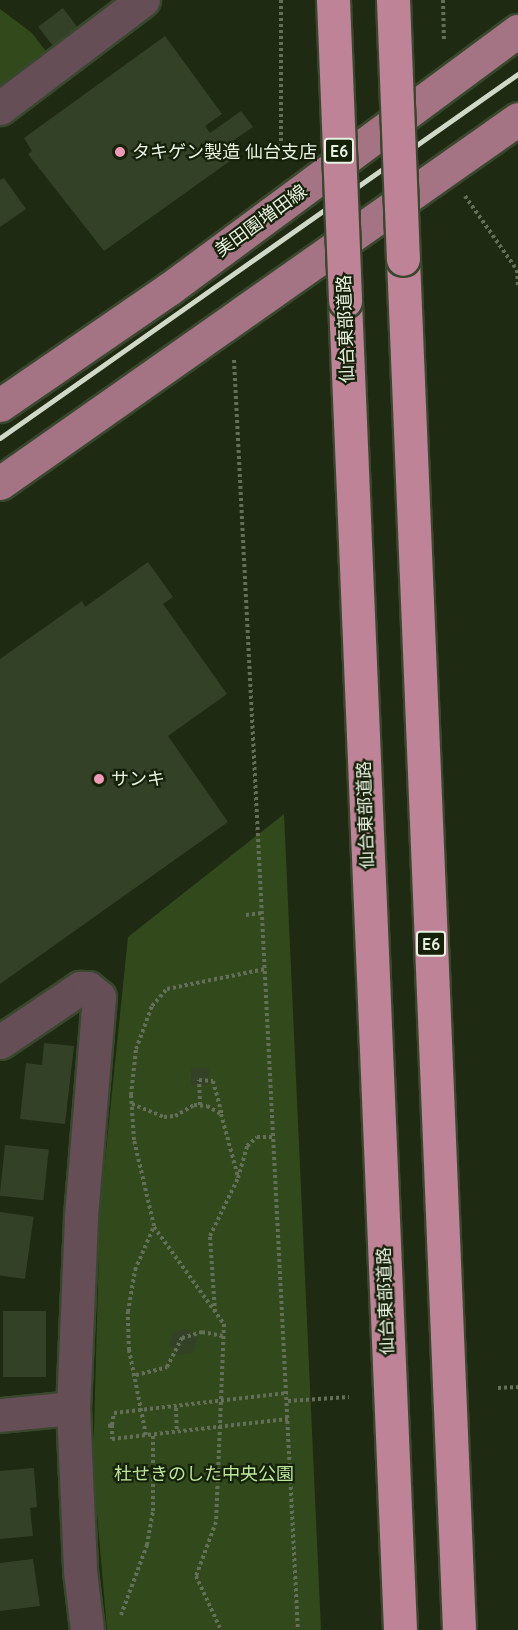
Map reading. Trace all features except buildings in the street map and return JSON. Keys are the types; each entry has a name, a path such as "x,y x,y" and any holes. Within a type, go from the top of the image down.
{"highway":[{"name":"仙台東部道路","path":"333,0 400,1630"},
{"name":"E6","path":"393,0 459,1630"}],"main road":[{"name":"美田園増田線","path":"0,405 169,289 518,31"},
{"path":"0,483 518,119"}],"street":[{"path":"0,108 143,0"},
{"path":"0,1042 80,988 88,988 99,998 81,1218 74,1419 80,1570 87,1630"},
{"path":"0,1415 74,1419"}],"path":[{"path":"281,0 281,159"},
{"path":"443,0 444,42"},
{"path":"464,195 518,270 518,287"},
{"path":"234,359 288,1393 298,1630"},
{"path":"246,915 262,913"},
{"path":"221,1630 196,1576 216,1522 217,1427 224,1324 154,1226 134,1140 132,1104 136,1048 152,1006 167,989 265,969"},
{"path":"200,1105 199,1080 213,1081 238,1178"},
{"path":"132,1104 164,1117 175,1116 200,1105 222,1115"},
{"path":"216,1313 210,1236 238,1178 247,1146 257,1137 274,1137"},
{"path":"146,1435 144,1412 129,1350 128,1312 135,1270 154,1226"},
{"path":"136,1375 167,1367 182,1338 202,1332 223,1336"},
{"path":"498,1388 518,1387"},
{"path":"288,1393 144,1412 114,1413 112,1439 288,1419"},
{"path":"288,1401 350,1397"},
{"path":"176,1408 177,1432"},
{"path":"74,1419 112,1425"},
{"path":"121,1623 151,1522 153,1435"}],"green space":[{"path":"0,9 32,33 51,58 0,96"},
{"name":"杜せきのした中央公園","path":"284,814 321,1630 107,1630 93,1466 100,1209 128,937"}],"railway":[{"path":"0,438 518,74"}],"place":[{"name":"タキゲン製造 仙台支店","path":"120,152"},
{"name":"サンキ","path":"99,779"}]}
